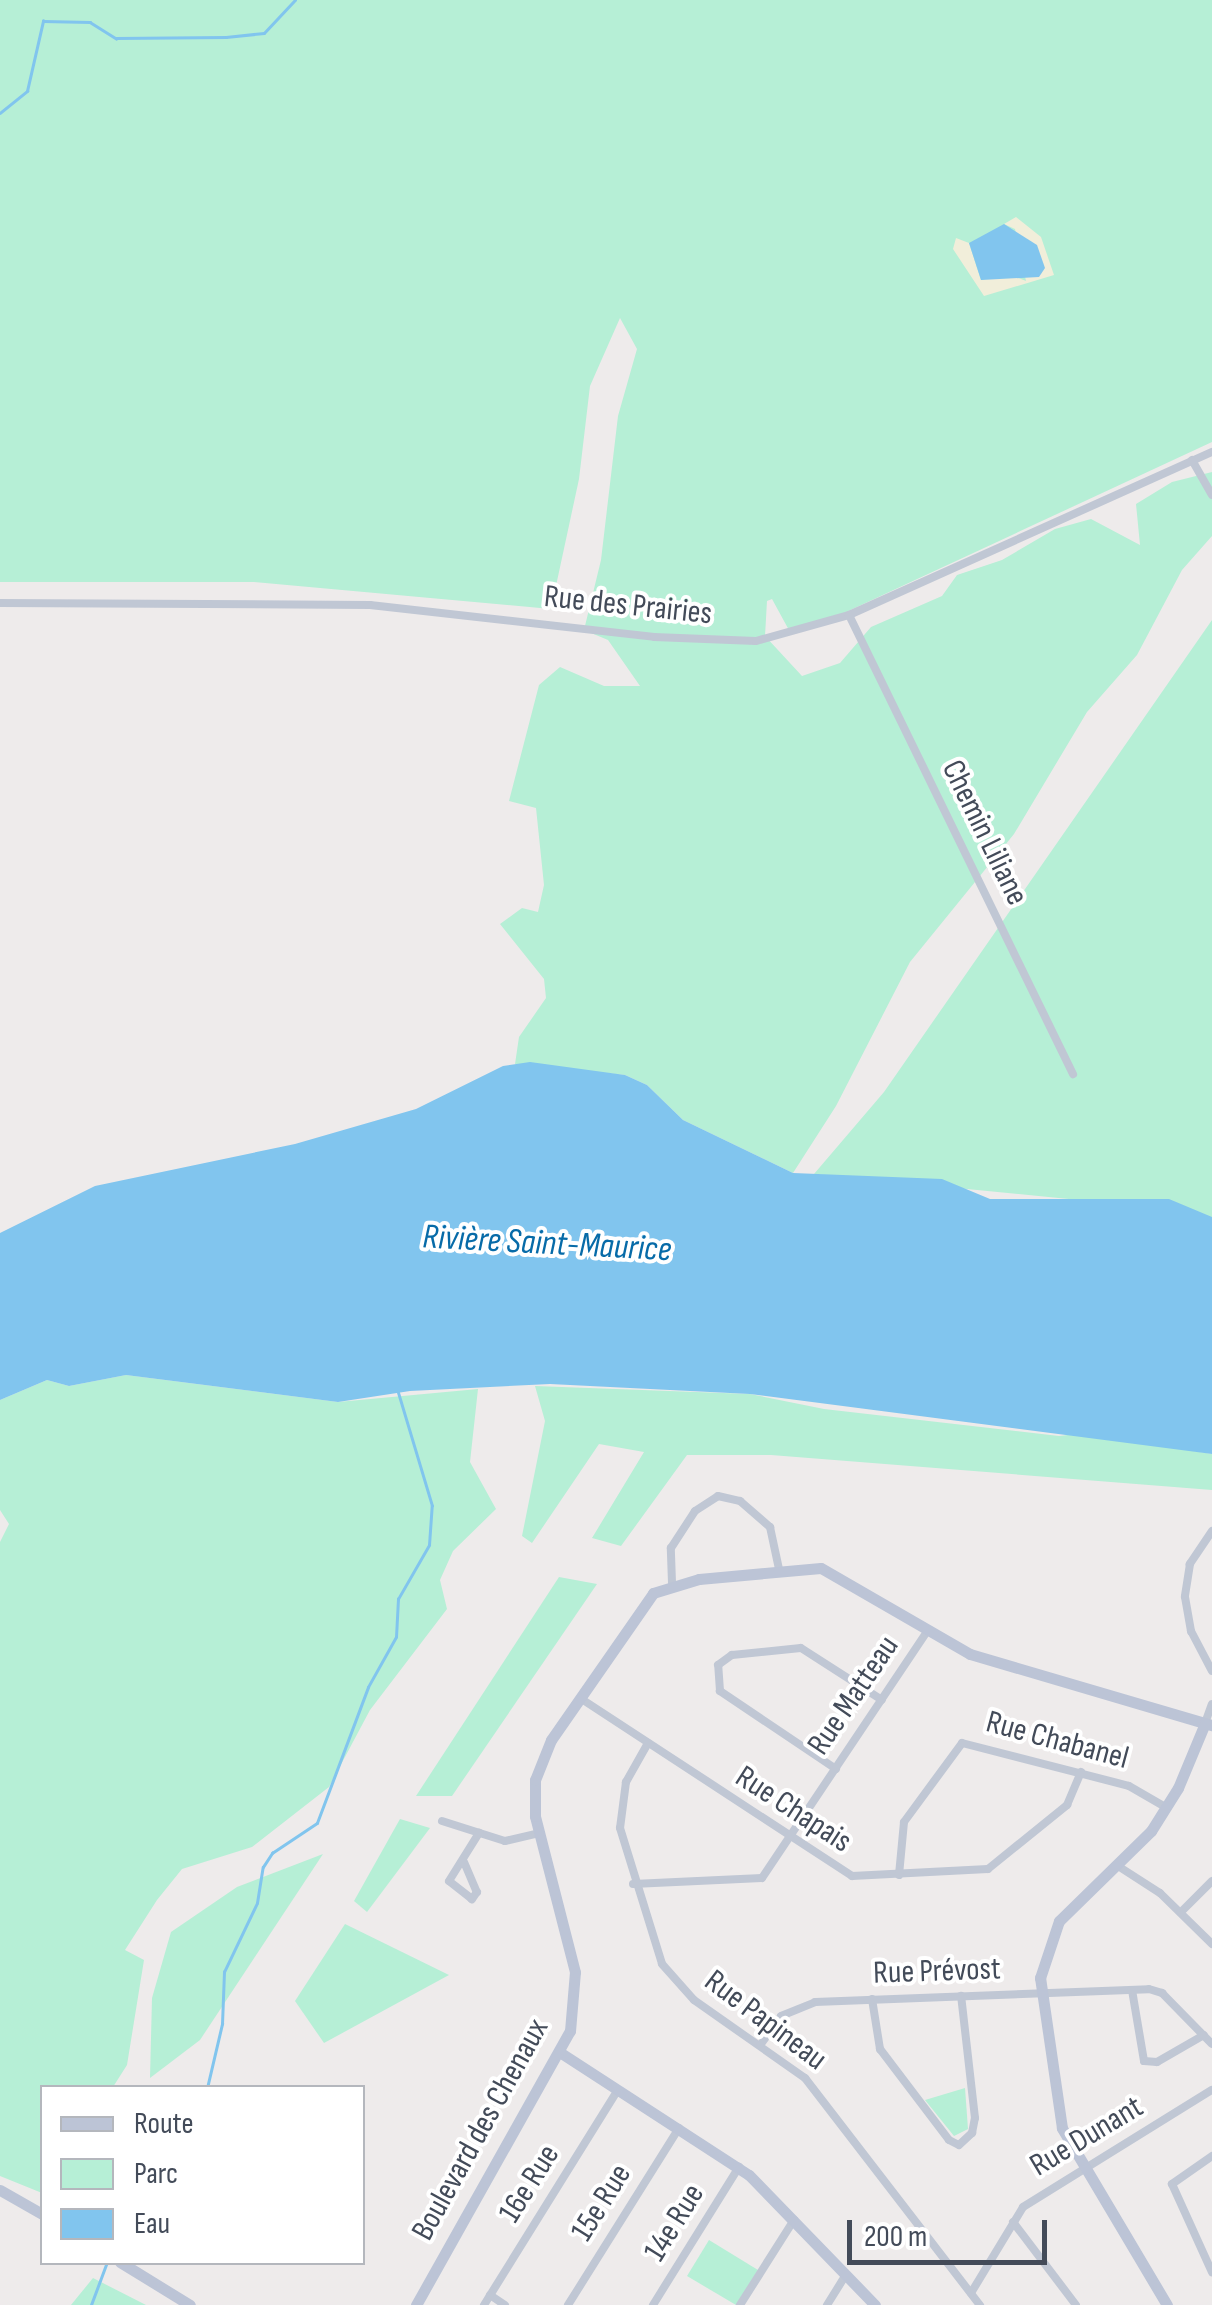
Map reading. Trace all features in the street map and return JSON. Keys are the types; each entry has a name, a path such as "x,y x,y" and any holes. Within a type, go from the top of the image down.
{"street":[{"name":"Rue des Prairies","path":"0,603 370,605 737,642 787,636 849,615 1212,452"},
{"path":"1192,460 1212,495"},
{"name":"Chemin Liliane","path":"849,615 1073,1074"},
{"path":"779,1569 770,1527 744,1503 721,1496 695,1511 671,1548 672,1584 779,1569 824,1569 926,1634 993,1663 1209,1724"},
{"path":"1212,1531 1190,1564 1185,1597 1191,1632 1212,1670"},
{"name":"Boulevard des Chenaux","path":"416,2305 561,2054 573,2018 575,1972 540,1833 537,1770 579,1697 644,1601 672,1584"},
{"name":"Rue Matteau","path":"634,1884 757,1880 790,1838 926,1634"},
{"path":"836,1769 723,1693 714,1678 718,1665 732,1655 801,1648 882,1700"},
{"name":"Rue Chapais","path":"579,1697 845,1874 898,1875 994,1867 1070,1802 1081,1772"},
{"path":"1167,2305 1057,2114 1041,1993 1043,1959 1055,1928 1118,1866 1167,1808 1209,1724 1212,1704"},
{"name":"Rue Papineau","path":"648,1743 626,1782 620,1810 650,1943 669,1975 700,2006 761,2044 811,2085 980,2305"},
{"name":"Rue Chabanel","path":"898,1875 904,1822 958,1744 1129,1786 1167,1808"},
{"path":"442,1821 508,1841 540,1833"},
{"path":"464,1862 477,1892 472,1899 448,1884 479,1833"},
{"path":"1118,1866 1180,1912 1212,1944"},
{"path":"1180,1912 1212,1881"},
{"path":"1132,1990 1144,2061 1157,2062 1204,2035"},
{"name":"Rue Prévost","path":"761,2044 796,2007 872,1999 1132,1990 1159,1992 1212,2044"},
{"path":"872,1999 880,2049 948,2140 959,2144 972,2132 974,2118 961,1996"},
{"path":"561,2054 739,2167 875,2305"},
{"name":"16e Rue","path":"484,2305 618,2090"},
{"name":"Rue Dunant","path":"971,2294 1012,2222 1028,2204 1212,2090"},
{"name":"15e Rue","path":"568,2305 679,2128"},
{"path":"1212,2156 1176,2176 1172,2187 1212,2272"},
{"name":"14e Rue","path":"653,2305 739,2167"},
{"path":"0,2190 40,2213"},
{"path":"740,2305 794,2220"},
{"path":"1012,2222 1076,2305"},
{"path":"125,2265 190,2305"},
{"path":"827,2305 846,2275"},
{"path":"490,2295 505,2305"}],"green space":[{"path":"0,0 1212,0 1212,442 844,613 790,632 772,599 767,601 765,636 802,676 840,663 871,627 942,596 957,575 1002,560 1055,529 1091,519 1140,545 1136,504 1172,482 1212,472 1212,536 1182,570 1137,655 1087,712 1014,834 910,962 836,1106 793,1173 683,1120 647,1085 625,1075 515,1064 519,1037 546,998 544,979 500,924 522,908 538,912 544,885 536,808 509,801 539,685 560,667 604,686 640,686 608,640 584,630 601,560 618,416 637,349 620,318 590,386 579,479 551,609 254,582 0,582"},
{"path":"1212,620 1212,1226 1119,1204 814,1174 884,1092"},
{"path":"126,1375 338,1402 478,1389 470,1462 496,1509 453,1551 440,1580 447,1609 370,1710 329,1787 252,1847 182,1869 157,1900 125,1950 144,1960 127,2065 114,2085 40,2085 40,2192 0,2176 0,1542 9,1524 0,1510 0,1400 47,1380 69,1386"},
{"path":"535,1386 750,1394 824,1409 1059,1436 1085,1433 1212,1454 1212,1490 771,1455 687,1455 621,1546 592,1538 644,1452 599,1444 532,1543 522,1536 545,1421"},
{"path":"559,1577 597,1584 452,1796 416,1796"},
{"path":"400,1819 430,1828 367,1912 354,1901"},
{"path":"323,1854 200,2040 150,2078 152,1998 171,1932 237,1887"},
{"path":"345,1924 449,1975 324,2043 295,2001"},
{"path":"965,2088 968,2129 954,2136 925,2100"},
{"path":"709,2240 758,2270 736,2305 687,2276"},
{"path":"93,2278 146,2305 71,2305"}],"sand":[{"path":"1016,217 1041,237 1054,275 984,296 953,249 956,238 969,243 981,280 1008,274 1026,281 1015,229 1004,224"}],"water":[{"path":"1004,224 1037,245 1045,268 1039,277 981,280 969,243"},
{"name":"Rivière Saint-Maurice","path":"530,1062 625,1075 647,1085 683,1120 793,1173 942,1179 990,1199 1169,1199 1212,1217 1212,1454 750,1394 550,1384 410,1391 338,1402 126,1375 69,1386 47,1380 0,1400 0,1233 95,1186 295,1144 416,1109 503,1066"}],"waterway":[{"path":"0,113 27,91 43,21 90,22 116,38 226,37 264,33 295,0"},
{"path":"208,2085 222,2024 224,1972 257,1903 263,1867 272,1853 317,1823 368,1687 396,1637 398,1599 429,1545 432,1506 398,1393"},
{"path":"91,2305 106,2265"}]}
